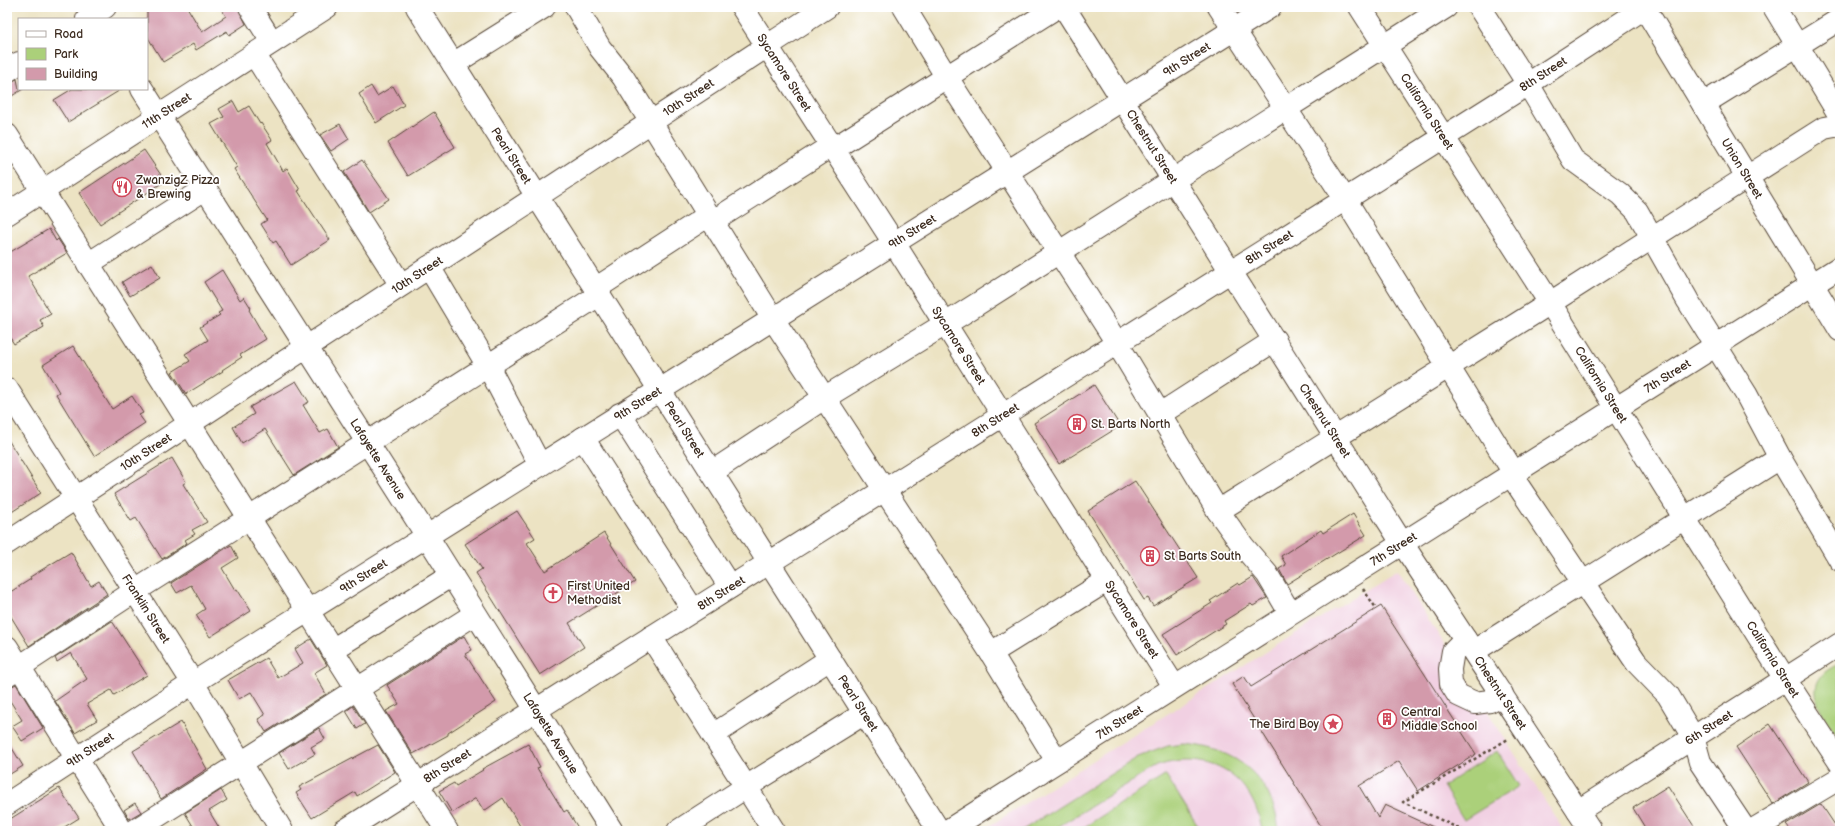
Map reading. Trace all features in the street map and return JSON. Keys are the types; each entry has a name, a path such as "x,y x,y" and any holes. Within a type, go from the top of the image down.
{"street":[{"path":"250,7 272,42"},
{"name":"11th Street","path":"7,214 327,7"},
{"name":"Pearl Street","path":"417,7 940,831"},
{"path":"453,64 544,7"},
{"path":"576,7 600,48 623,77 773,319 991,652 1057,761"},
{"name":"Sycamore Street","path":"742,7 946,324 1174,686"},
{"name":"10th Street","path":"7,543 77,499 650,121 827,7"},
{"path":"904,7 946,76 1117,343 1218,511 1243,546 1267,574 1290,613"},
{"path":"13,671 135,591 488,366 597,292 711,219 832,148 1056,7"},
{"name":"Chestnut Street","path":"1064,7 1174,178 1402,543 1591,831"},
{"path":"1219,7 1344,199 1449,367 1514,473 1517,484 1581,582 1636,662 1668,695 1693,738 1700,762 1746,831"},
{"name":"9th Street","path":"7,804 193,683 308,612 659,389 1270,7"},
{"name":"California Street","path":"1360,7 1444,136 1785,679 1840,763"},
{"path":"712,472 824,398 1059,253 1174,178 1446,7"},
{"path":"1479,7 1528,84 1573,160 1620,194 1636,212 1746,394 1780,458 1840,560"},
{"name":"8th Street","path":"344,831 768,562 1528,84 1645,7"},
{"name":"Union Street","path":"1645,7 1812,284 1838,324"},
{"path":"1774,7 1840,116"},
{"path":"1703,104 1840,19"},
{"path":"254,54 401,285"},
{"path":"7,71 18,65"},
{"name":"Lafayette Avenue","path":"143,90 452,575 535,711 612,831"},
{"path":"1218,511 1449,367 1652,237 1748,178 1824,128 1840,125"},
{"path":"7,135 447,831"},
{"path":"88,264 205,189"},
{"path":"429,267 488,366 540,465"},
{"name":"7th Street","path":"947,831 1174,686 1840,267"},
{"path":"1160,414 1275,340"},
{"name":"Franklin Street","path":"7,389 193,683 282,831"},
{"path":"620,414 683,515 730,586"},
{"path":"583,438 693,610"},
{"path":"1502,694 1490,701 1476,703 1458,695 1451,684 1450,669 1453,651 1470,645 1581,582 1685,519 1780,458"},
{"path":"332,650 452,575"},
{"path":"991,652 1108,580"},
{"path":"134,831 475,614"},
{"path":"651,637 774,831"},
{"name":"6th Street","path":"1578,811 1840,644"},
{"path":"7,647 13,671 78,758 122,831"},
{"path":"713,735 830,659"},
{"path":"678,831 746,787 865,714"},
{"path":"1751,831 1840,778"}],"path":[{"path":"1362,586 1376,608"},
{"path":"1464,831 1403,802 1508,739"}],"shaded area":[{"path":"1397,570 1564,831 981,831"}],"green space":[{"path":"1840,663 1840,740 1820,708 1816,690 1818,681 1824,673"},
{"path":"1184,744 1220,752 1235,759 1249,769 1260,781 1269,795 1275,812 1279,831 1262,831 1257,812 1250,795 1239,782 1226,772 1211,765 1194,761 1176,762 1157,766 1051,831 1021,831 1138,757 1168,746"},
{"path":"1497,751 1519,786 1464,820 1443,786"},
{"path":"1166,775 1201,831 1078,831"}],"building":[{"path":"147,7 187,7 202,32 226,16 220,7 238,7 246,24 229,35 227,31 196,50 193,44 163,62 148,38"},
{"path":"17,79 18,90 21,90 7,99 7,83"},
{"path":"371,86 377,96 393,86 404,105 376,123 359,94"},
{"path":"70,90 120,90 68,122 54,100"},
{"path":"233,101 239,112 249,106 260,124 261,123 272,140 267,143 283,171 287,168 300,190 298,191 330,240 291,265 276,241 273,243 261,224 267,220 234,169 237,167 211,124 224,117 219,109"},
{"path":"434,112 455,147 408,176 388,143"},
{"path":"340,124 349,139 331,151 320,135"},
{"name":"ZwanzigZ Pizza & Brewing","path":"144,150 165,181 100,224 79,193"},
{"path":"362,160 389,199 369,212 344,172"},
{"path":"49,229 56,241 58,239 67,253 28,276 51,314 40,320 44,327 14,344 7,333 7,254"},
{"path":"152,264 160,278 130,296 122,282"},
{"path":"222,270 240,300 244,297 251,308 249,310 266,339 240,355 242,357 222,370 223,371 186,394 172,372 190,361 185,354 208,340 200,327 220,315 218,313 222,311 204,282"},
{"path":"73,346 112,409 132,396 143,413 139,415 145,423 94,456 56,394 59,392 43,365"},
{"path":"296,381 309,402 303,405 320,433 328,429 338,447 294,475 265,429 242,443 233,427 254,414 250,407"},
{"name":"St. Barts North","path":"1094,385 1120,426 1059,464 1034,423"},
{"path":"7,438 41,493 7,515"},
{"path":"172,458 186,482 183,484 207,522 192,530 195,534 185,540 187,543 162,559 136,518 131,521 114,494"},
{"name":"St Barts South","path":"1135,481 1198,578 1153,606 1148,598 1144,600 1088,511"},
{"name":"First United Methodist","path":"517,511 535,538 527,543 545,571 604,533 635,582 569,623 584,647 540,675 476,573 482,569 465,544"},
{"path":"1353,514 1366,535 1287,584 1279,569 1286,565 1281,556 1321,530 1323,533"},
{"path":"231,545 238,558 222,568 235,590 237,589 251,611 210,637 196,615 205,609 191,585 177,593 171,583"},
{"path":"71,552 91,586 99,581 107,594 29,646 7,610 7,594 31,579 30,577"},
{"path":"1253,577 1267,598 1253,606 1251,604 1224,621 1226,624 1177,655 1163,634 1212,603 1210,601 1238,583 1240,585"},
{"name":"Central Middle School","path":"1381,606 1476,754 1418,791 1399,761 1359,786 1378,818 1385,805 1442,831 1324,831 1232,684 1244,676 1251,687"},
{"path":"112,621 147,675 114,695 111,690 87,704 97,720 75,733 55,701 87,679 71,653 57,662 55,658"},
{"path":"464,636 472,650 465,654 496,702 448,733 448,735 413,754 386,711 399,704 387,685"},
{"path":"311,639 327,665 314,673 326,694 266,732 258,719 265,715 251,692 239,699 228,680 266,658 278,678 303,663 295,649"},
{"path":"16,684 43,728 22,741 12,726 22,720 7,696 7,689"},
{"path":"353,706 365,724 357,729 346,711"},
{"path":"181,722 207,769 161,799 133,751"},
{"path":"1770,724 1808,782 1773,804 1736,747"},
{"path":"319,728 325,739 311,747 315,754 289,769 279,753"},
{"path":"7,740 23,766 7,776"},
{"path":"528,744 540,767 537,768 564,812 567,810 580,831 523,831 503,798 484,811 476,798 452,813 439,791 454,783 456,786 483,770 482,769"},
{"path":"378,745 395,772 357,796 355,792 312,818 296,793 301,790 299,787"},
{"path":"1668,786 1697,831 1647,831 1633,808"},
{"path":"59,788 79,818 58,831 7,831 7,821"},
{"path":"221,790 227,800 209,811 221,831 196,831 185,813"},
{"path":"135,803 141,812 129,819 124,810"},
{"path":"1821,804 1839,831 1791,831 1786,825"}],"place":[{"name":"ZwanzigZ Pizza & Brewing","path":"122,187"},
{"name":"St. Barts North","path":"1077,424"},
{"name":"St Barts South","path":"1150,556"},
{"name":"First United Methodist","path":"553,593"},
{"name":"Central Middle School","path":"1387,719"},
{"name":"The Bird Boy","path":"1333,724"}]}
